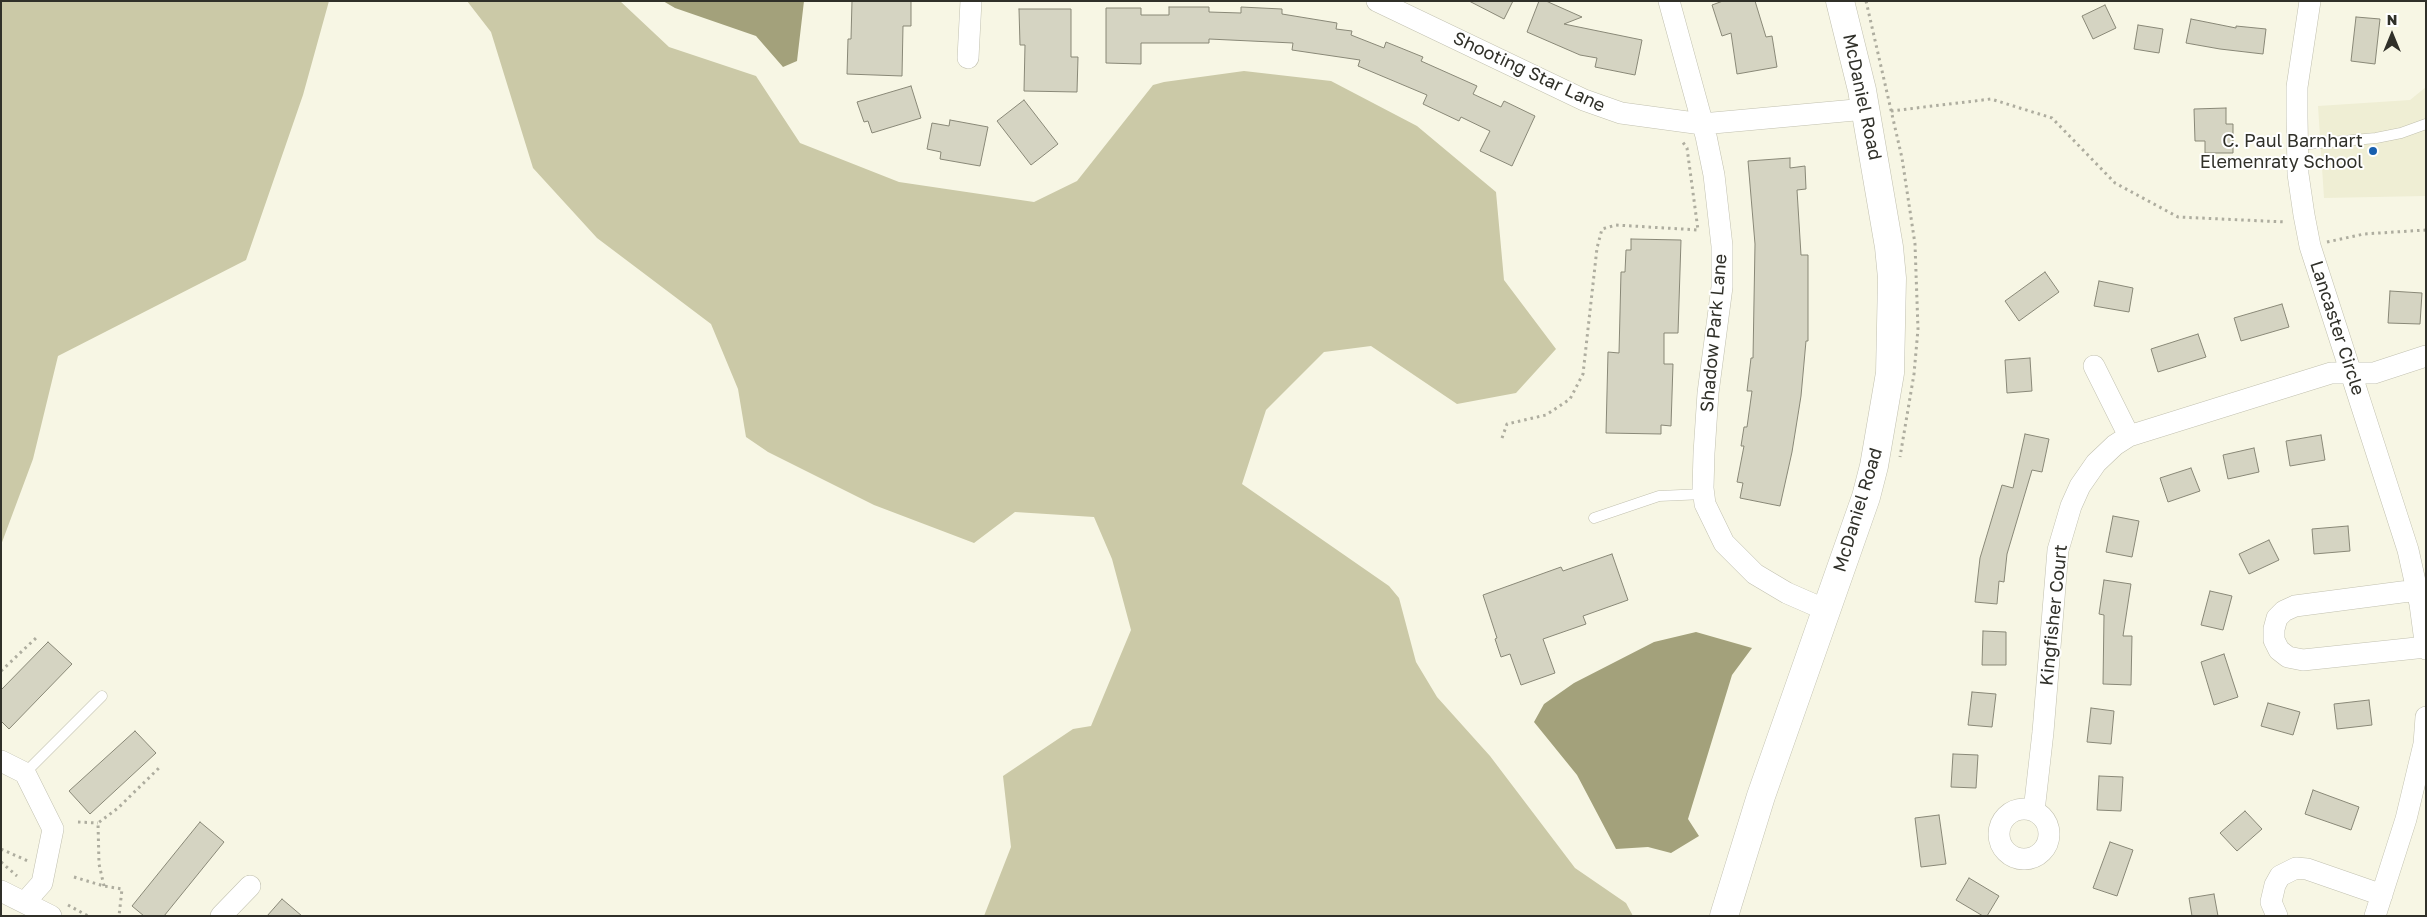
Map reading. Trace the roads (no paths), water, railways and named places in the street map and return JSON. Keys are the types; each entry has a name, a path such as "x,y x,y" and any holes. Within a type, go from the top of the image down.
{"main road":[{"name":"McDaniel Road","path":"1724,916 1761,796 1874,466 1890,373 1892,278 1875,157 1879,110 1858,68 1840,1"}],"street":[{"path":"968,58 971,1"},
{"name":"Shooting Star Lane","path":"1377,1 1584,100 1621,113 1702,124 1879,110"},
{"name":"Shadow Park Lane","path":"1669,1 1698,101 1714,175 1723,266 1707,414 1703,471 1704,494 1711,518 1724,542 1744,565 1766,582 1826,610"},
{"name":"Lancaster Circle","path":"2310,1 2298,87 2298,174 2310,246 2352,374 2417,549 2417,590 2426,648"},
{"name":"Kingfisher Court","path":"2034,811 2043,732 2058,550 2066,521 2080,486 2096,464 2115,445 2129,436 2331,373 2374,373 2426,356"},
{"path":"2094,366 2129,436"},
{"path":"2417,590 2295,606 2284,611 2277,618 2274,640 2279,650 2288,657 2303,660 2426,648"},
{"path":"2375,916 2406,819 2425,745 2426,717"},
{"path":"1,761 26,773 53,829 42,883 26,901"},
{"path":"2277,916 2272,902 2275,885 2280,876 2296,868 2307,869 2382,895"},
{"path":"221,916 250,886"},
{"path":"1,890 26,901 51,916"}],"lane":[{"path":"2298,145 2376,138 2401,133 2426,124"},
{"path":"1594,518 1659,496 1704,494"},
{"path":"26,773 102,696"}],"place":[{"name":"C. Paul Barnhart Elemenraty School","path":"2373,151"}]}
